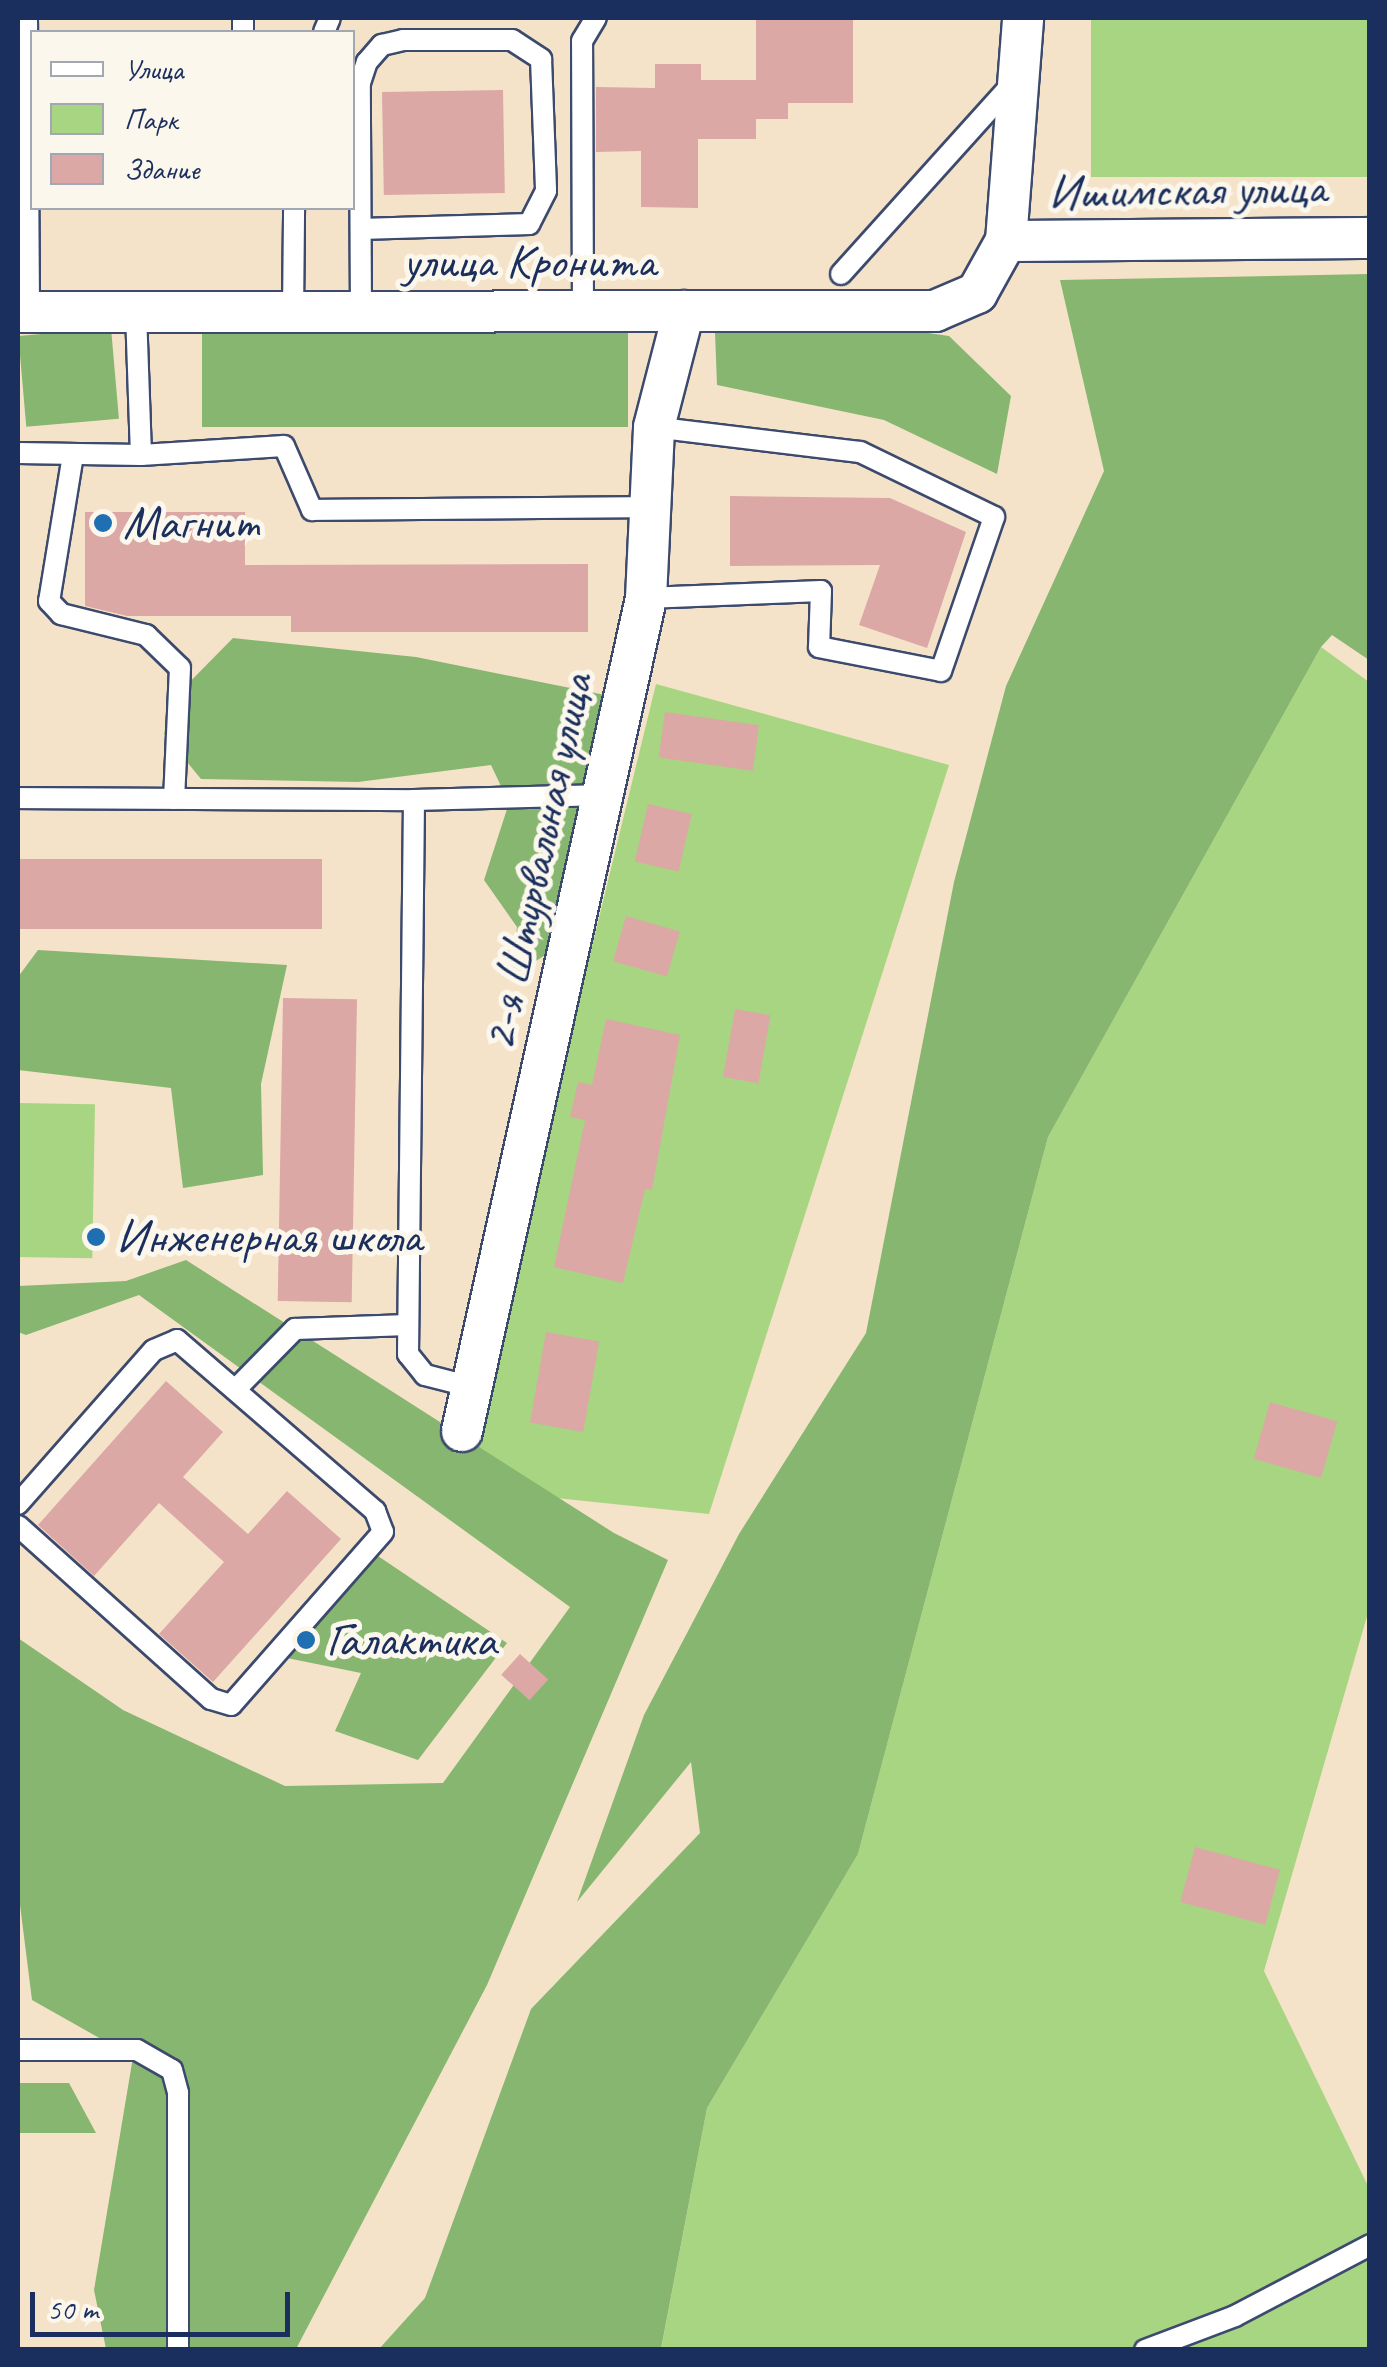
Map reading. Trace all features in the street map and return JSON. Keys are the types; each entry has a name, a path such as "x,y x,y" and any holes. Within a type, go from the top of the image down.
{"street":[{"path":"1006,241 1023,18"},
{"name":"Ишимская улица","path":"1006,241 1370,238"},
{"name":"улица Кронита","path":"23,312 934,311 977,292 1006,241"},
{"name":"2-я Штурвальная улица","path":"462,1431 646,598 654,427 684,312"}],"lane":[{"path":"23,312 27,18"},
{"path":"583,312 582,41 596,18"},
{"path":"361,229 530,224 546,191 541,59 512,40 382,45 360,83 361,312"},
{"path":"840,274 1019,76"},
{"path":"293,312 294,210"},
{"path":"136,312 142,456"},
{"path":"646,598 821,592 819,647 941,671 994,516 860,452 654,427"},
{"path":"18,453 142,456 284,446 312,510 652,507"},
{"path":"74,454 49,601 61,614 146,635 180,668 174,799"},
{"path":"18,798 414,800 605,795"},
{"path":"414,800 408,1354 416,1370 472,1387"},
{"path":"237,1388 295,1329 408,1325"},
{"path":"18,1504 164,1342 178,1340 375,1511 383,1532 230,1705 212,1700 18,1526"},
{"path":"18,2050 137,2050 172,2070 178,2093 178,2350"},
{"path":"1145,2350 1235,2316 1370,2245"}],"green space":[{"path":"1091,18 1369,18 1369,177 1091,177"},
{"path":"1369,274 1369,660 1332,635 1321,647 1048,1137 858,1854 707,2108 661,2349 379,2349 425,2298 531,2009 700,1833 691,1762 577,1902 644,1715 739,1534 866,1333 954,882 1006,686 1104,471 1060,280"},
{"path":"873,325 949,336 1011,396 997,474 884,420 717,385 715,332"},
{"path":"111,328 119,419 26,427 18,336"},
{"path":"202,333 628,333 628,427 202,427"},
{"path":"233,638 416,657 640,702 565,942 510,978 517,927 484,880 509,803 491,765 358,782 201,779 164,734 170,702"},
{"path":"1321,647 1369,682 1370,1606 1264,1971 1369,2188 1369,2349 661,2350 707,2108 858,1854 1048,1137"},
{"path":"656,684 949,765 709,1514 460,1488"},
{"path":"38,950 287,965 261,1084 263,1175 183,1188 171,1088 18,1070 18,977"},
{"path":"18,1103 95,1104 92,1258 18,1257"},
{"path":"186,1260 614,1533 668,1560 487,1985 296,2349 106,2349 94,2290 133,2057 32,2000 18,1889 18,1638 123,1710 285,1786 443,1783 570,1607 139,1295 26,1335 18,1332 18,1286 126,1281"},
{"path":"375,1554 507,1643 418,1760 335,1731 361,1673 282,1657"},
{"path":"18,2083 69,2083 96,2133 18,2133"}],"building":[{"path":"756,18 853,18 853,103 788,103 788,119 756,119 756,139 698,139 698,208 641,207 641,151 596,152 596,87 655,88 655,64 701,64 701,80 756,80"},
{"path":"503,90 505,193 384,195 382,92"},
{"path":"730,496 890,498 966,532 927,648 859,625 880,565 730,566"},
{"path":"85,512 245,512 245,565 588,564 588,632 291,632 291,616 127,616 85,606"},
{"path":"665,712 759,725 753,771 659,758"},
{"path":"648,804 692,814 679,872 635,861"},
{"path":"18,859 322,859 322,929 18,929"},
{"path":"626,916 680,931 667,977 613,961"},
{"path":"283,998 357,999 352,1302 278,1301"},
{"path":"735,1009 770,1015 758,1083 723,1077"},
{"path":"606,1019 680,1035 652,1190 645,1189 623,1283 554,1267 585,1120 570,1117 578,1082 592,1085"},
{"path":"546,1332 599,1341 583,1432 530,1423"},
{"path":"166,1381 223,1432 183,1477 248,1534 287,1491 341,1539 213,1682 159,1634 224,1562 159,1503 94,1576 38,1525"},
{"path":"1270,1402 1337,1421 1321,1478 1254,1459"},
{"path":"520,1654 548,1679 530,1700 501,1675"},
{"path":"1195,1847 1280,1870 1265,1925 1180,1902"}],"place":[{"name":"Магнит","path":"103,523"},
{"name":"Инженерная школа","path":"96,1237"},
{"name":"Галактика","path":"306,1640"}]}
